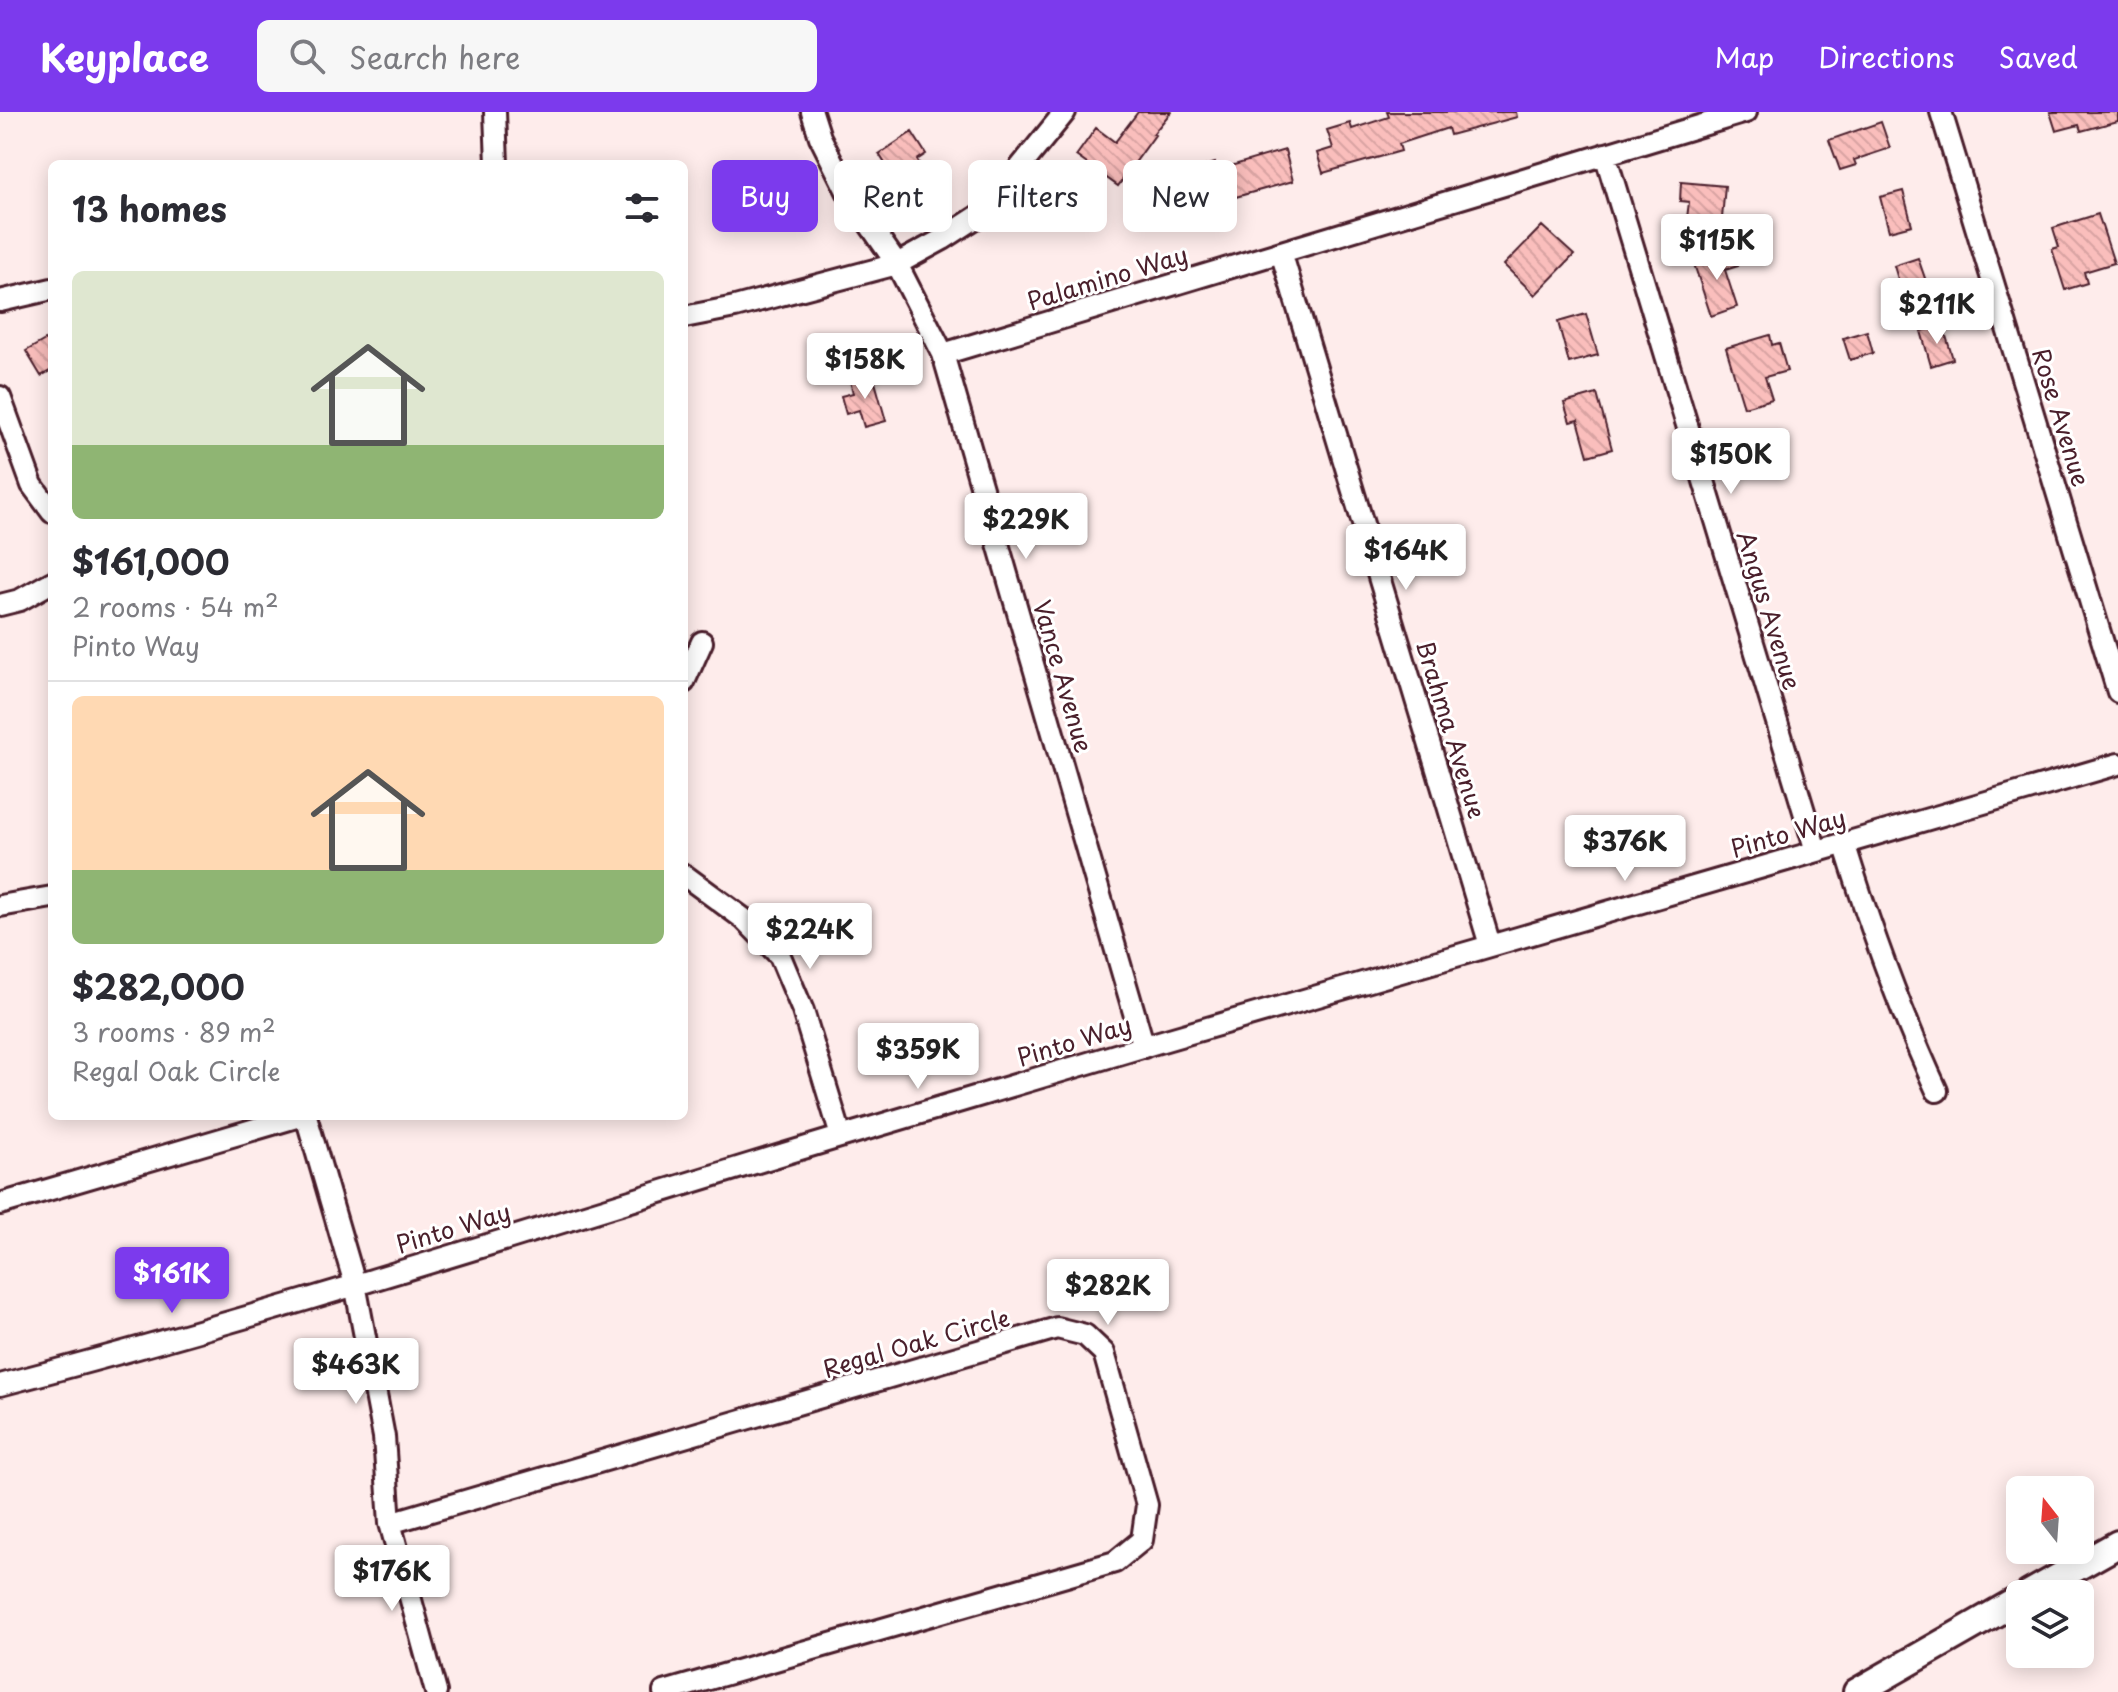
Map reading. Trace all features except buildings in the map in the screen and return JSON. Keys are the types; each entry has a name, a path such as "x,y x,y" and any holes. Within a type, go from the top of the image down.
{"main road":[{"path":"2054,1580 2118,1544"},
{"path":"1857,1692 2006,1607"}],"street":[{"path":"495,112 497,160"},
{"name":"Vance Avenue","path":"812,112 820,137 849,195 897,264 943,354 1144,1047"},
{"path":"688,316 735,307 897,264 983,213 1065,112"},
{"name":"Palamino Way","path":"943,354 1746,112"},
{"name":"Rose Avenue","path":"1941,112 2118,692"},
{"name":"Angus Avenue","path":"1605,154 1816,851"},
{"name":"Brahma Avenue","path":"1281,252 1490,945"},
{"path":"0,301 48,290"},
{"path":"0,397 32,485 48,507"},
{"path":"0,605 20,600 48,584"},
{"path":"688,673 702,642"},
{"name":"Pinto Way","path":"0,1385 101,1359 841,1136 2118,764"},
{"path":"1844,843 1871,931 1937,1091"},
{"path":"688,878 744,919 780,956 803,1011 841,1136"},
{"path":"0,906 48,898"},
{"path":"0,1204 289,1120"},
{"path":"304,1120 355,1284 384,1437 390,1523 436,1692"},
{"name":"Regal Oak Circle","path":"390,1523 1057,1328 1085,1335 1104,1353 1147,1505 1142,1540 1115,1562 664,1692"}]}
